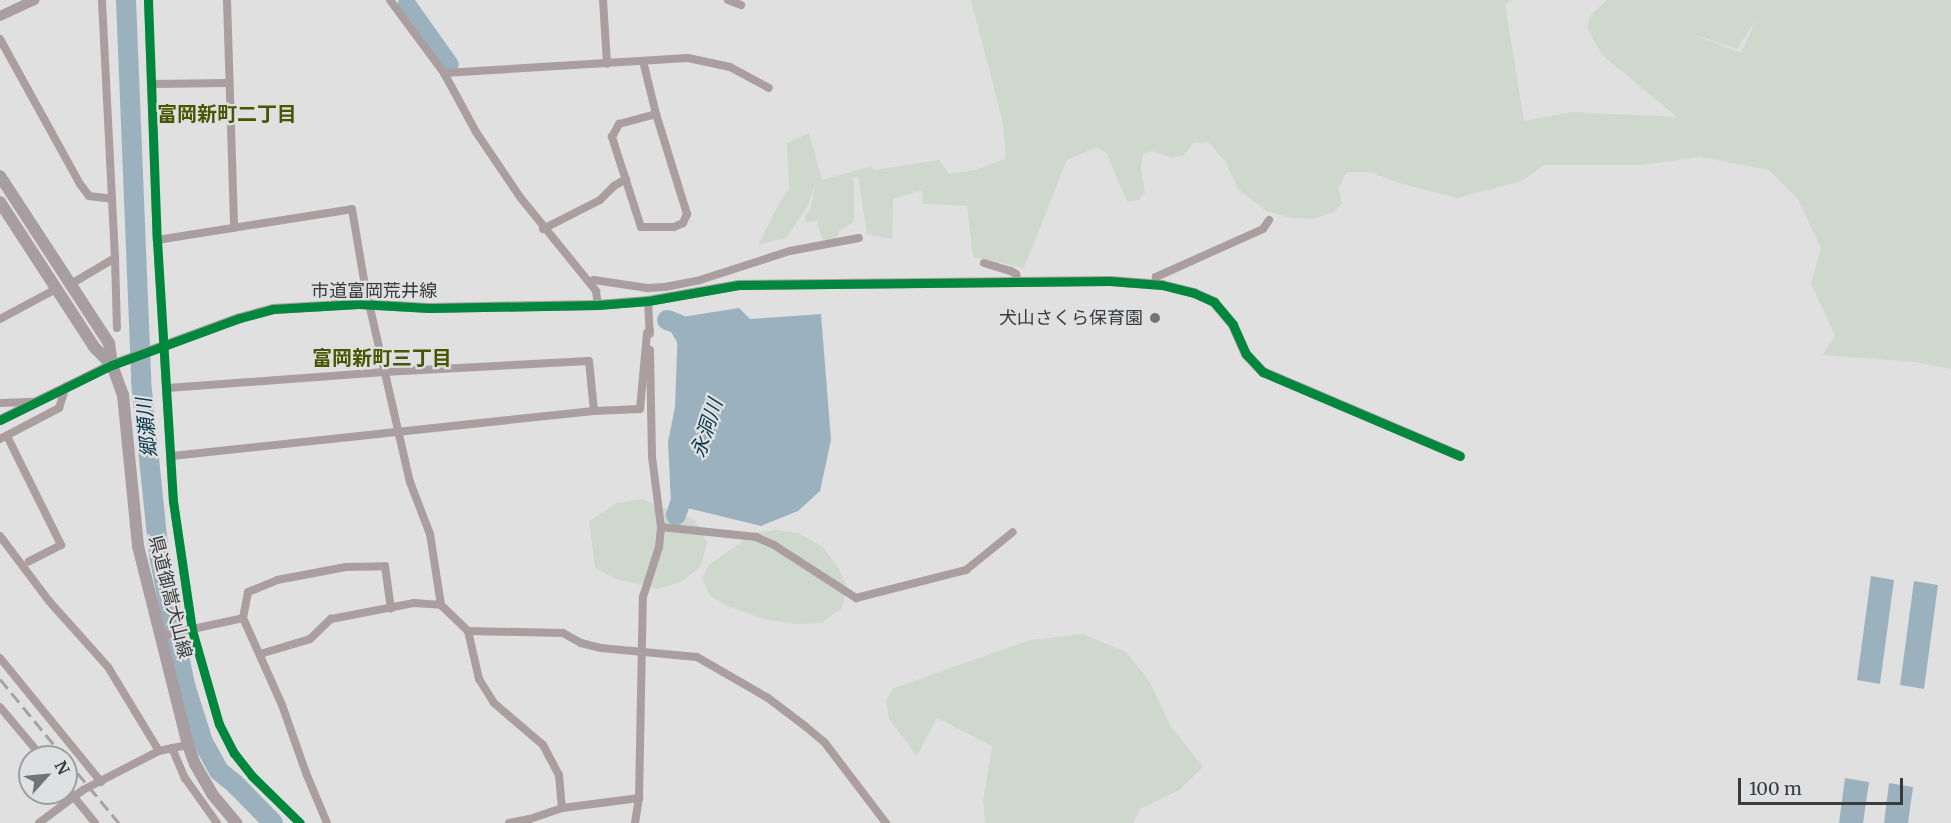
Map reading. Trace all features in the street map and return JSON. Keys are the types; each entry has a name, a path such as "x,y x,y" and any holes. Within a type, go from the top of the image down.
{"main road":[{"name":"県道御嵩犬山線","path":"0,176 109,343 112,365 123,395 138,546 188,745 195,764 212,794 236,823"},
{"name":"県道御嵩犬山線","path":"0,202 94,347 112,365"}],"street":[{"path":"0,16 35,0"},
{"path":"102,0 117,328"},
{"path":"148,0 157,240 168,388 173,501 192,630 216,715 234,753 252,776 300,823"},
{"path":"227,0 234,228"},
{"path":"390,0 444,73 476,132 543,229 596,291 598,305"},
{"path":"603,0 607,64"},
{"path":"728,0 741,5"},
{"path":"0,39 80,184 89,196 112,200"},
{"path":"444,73 701,59 730,67 769,88"},
{"path":"643,61 656,114 687,214 683,223 674,227 641,227 612,137 619,124 656,114"},
{"path":"151,84 228,83"},
{"path":"543,229 600,200 614,186 626,179"},
{"path":"157,240 352,208 370,306 410,482 430,534 441,605 468,631 479,679 494,704 543,745 559,775 562,808"},
{"path":"1155,284 1156,277 1263,229 1269,220"},
{"path":"590,283 594,280 647,288 665,287 700,280 790,251 859,238"},
{"path":"71,284 115,258"},
{"path":"984,263 1011,271 1016,274 1018,282"},
{"name":"市道富岡荒井線","path":"0,420 66,386 128,358 163,344 273,309 338,305 598,305 648,301 739,285 768,284 1018,282 1155,284 1194,293 1214,302 1233,325 1246,354 1263,372 1460,456"},
{"path":"0,319 56,289"},
{"path":"635,823 639,798 643,651 642,597 659,547 661,527 652,457 648,301"},
{"path":"172,456 398,430 594,411 640,409 647,333 650,330"},
{"path":"168,388 384,372 589,361 594,411"},
{"path":"29,561 61,545 3,438 59,408 66,386"},
{"path":"0,403 36,402"},
{"path":"661,527 756,537 774,545 856,598 966,570 1013,532"},
{"path":"0,536 49,601 108,667 159,751"},
{"path":"327,823 306,773 282,705 243,618 248,592 277,580 346,567 385,566 390,609"},
{"path":"260,654 309,639 331,619 414,603 441,605"},
{"path":"160,636 243,618"},
{"path":"468,631 563,633 581,643 601,648 697,657 768,698 825,743 886,823"},
{"path":"0,658 101,782"},
{"path":"0,707 32,745"},
{"path":"78,793 159,751 188,745"},
{"path":"172,748 185,778 217,823"},
{"path":"509,823 530,821 562,808 639,798"},
{"path":"78,801 95,823"},
{"path":"39,823 61,805"}],"shaded area":[{"path":"971,0 1514,0 1505,4 1524,121 1572,112 1677,117 1602,55 1587,28 1590,16 1607,0 1951,0 1951,369 1916,362 1822,355 1835,336 1811,283 1821,248 1798,199 1769,170 1701,157 1640,165 1544,165 1522,181 1457,198 1399,183 1369,172 1347,172 1338,188 1342,203 1334,212 1313,219 1291,218 1266,211 1238,189 1225,161 1208,142 1194,143 1183,156 1171,158 1152,151 1143,154 1141,168 1145,193 1139,200 1127,202 1107,154 1097,147 1067,160 1024,268 973,257 967,206 923,204 922,190 893,199 892,239 867,234 858,177 851,178 854,181 854,222 839,231 837,239 828,241 822,238 817,220 806,223 805,216 811,208 815,184 808,206 786,238 758,245 780,201 789,189 787,143 809,133 822,180 871,166 875,170 939,160 949,174 976,170 1006,158 1003,123","holes":["1756,20 1741,53 1690,33 1737,49"]},
{"path":"642,499 695,520 707,543 701,566 681,582 658,589 616,579 595,568 589,521 617,503"},
{"path":"775,530 798,533 822,546 839,569 847,587 842,608 822,623 794,624 763,619 727,606 710,596 702,578 709,565 754,533"},
{"path":"1083,634 1126,652 1150,682 1170,725 1203,767 1179,790 1140,809 1133,823 985,823 983,801 992,746 937,718 917,756 889,719 886,700 894,688 1030,640"}],"water":[{"path":"739,308 750,319 821,314 831,440 820,491 798,511 761,526 671,504 668,442 675,407 678,324 682,317"},
{"path":"1871,576 1894,580 1880,684 1857,680"},
{"path":"1914,581 1938,585 1924,689 1900,685"},
{"path":"1845,778 1869,782 1863,823 1839,823"},
{"path":"1889,783 1913,787 1908,823 1884,823"}],"waterway":[{"name":"郷瀬川","path":"126,0 141,381 159,555 185,685 203,742 219,771 273,823"},
{"name":"永洞川","path":"407,6 449,65"},
{"name":"永洞川","path":"667,320 678,324 692,348"},
{"name":"永洞川","path":"676,515 688,481"}],"railway":[{"path":"0,679 54,745"},
{"path":"78,773 119,823"}],"cycle path":[{"path":"148,0 157,240 173,501 192,630 219,724 234,753 252,776 300,823"},
{"path":"0,420 112,365 240,318 273,309 359,304 429,308 598,305 648,301 739,285 1110,281 1162,285 1194,293 1214,302 1233,325 1246,354 1263,372 1460,456"}],"place":[{"name":"犬山さくら保育園","path":"1155,318"}],"district":[{"name":"富岡新町二丁目","path":"227,113"},
{"name":"富岡新町三丁目","path":"382,357"}]}
